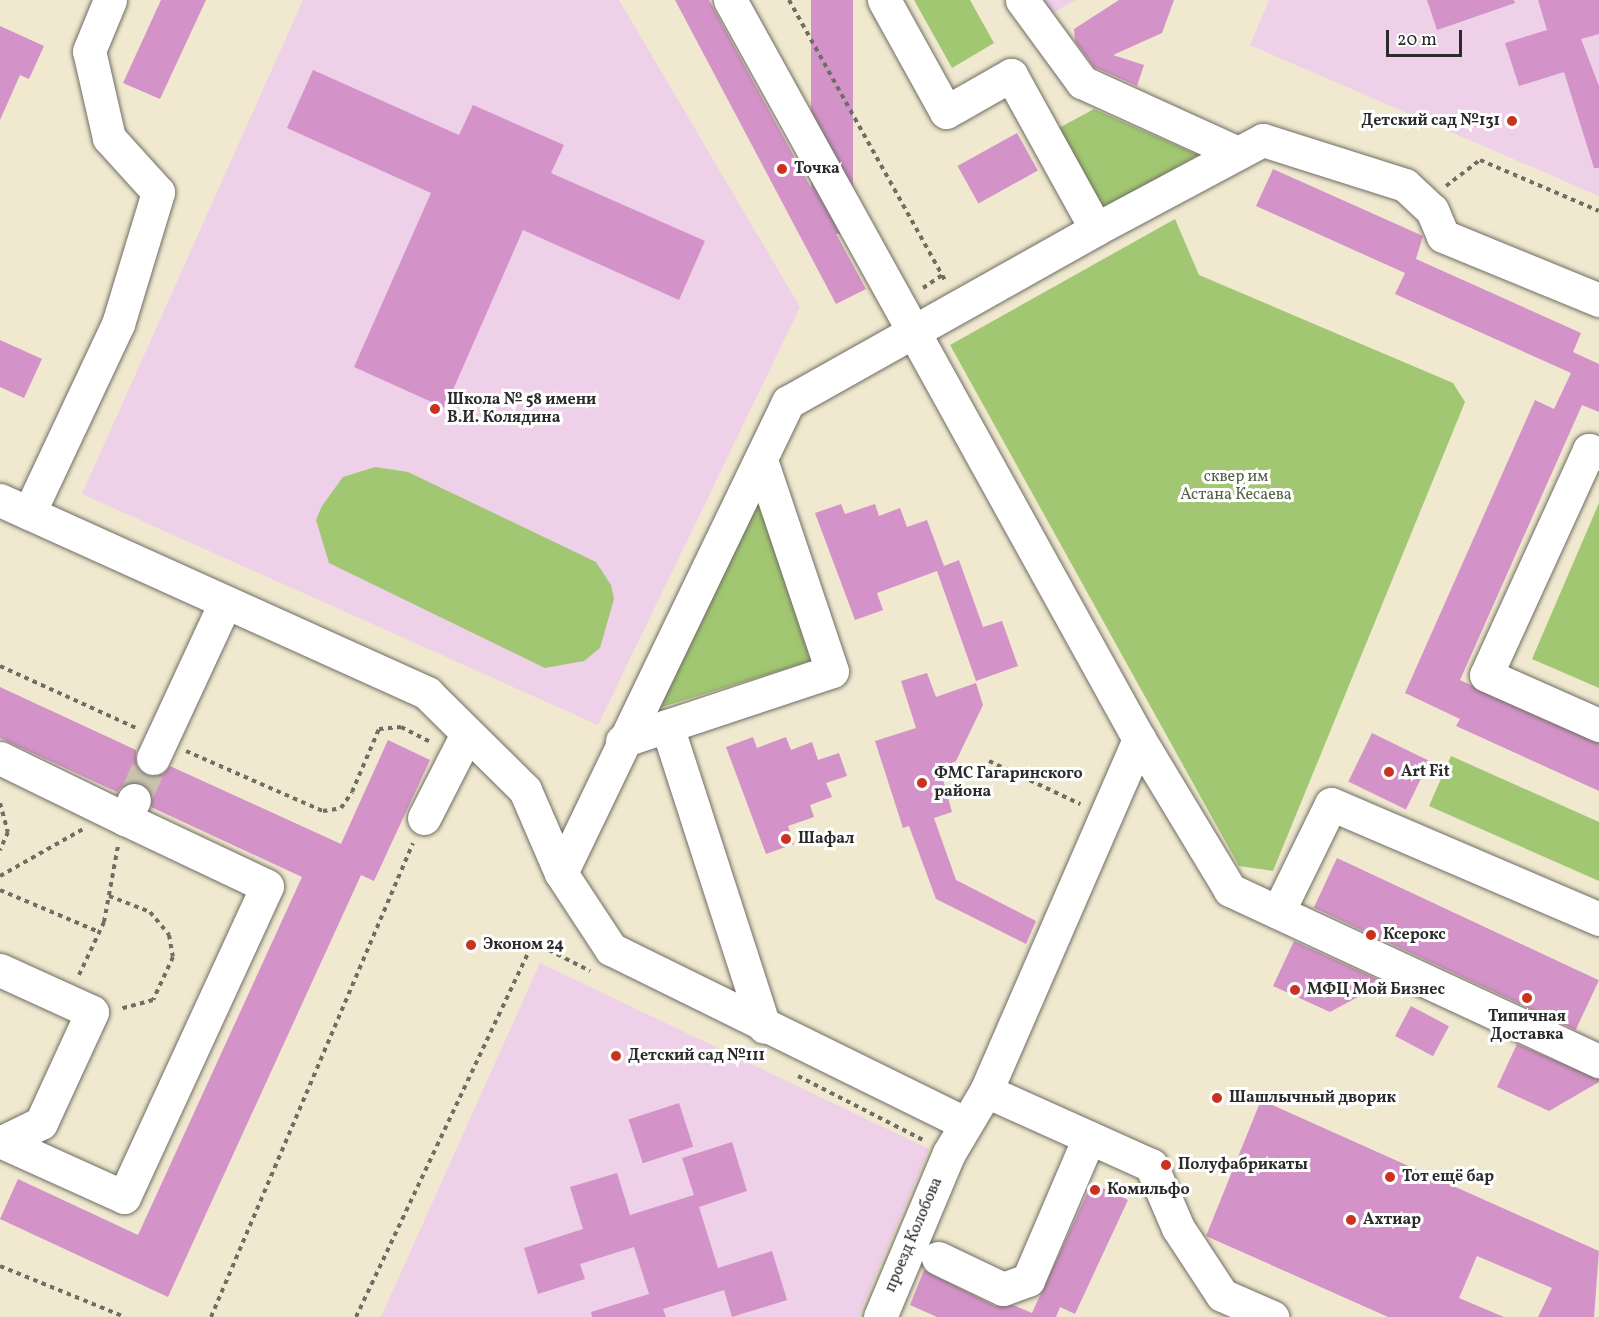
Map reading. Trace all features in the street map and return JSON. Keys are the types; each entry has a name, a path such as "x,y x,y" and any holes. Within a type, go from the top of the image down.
{"street":[{"path":"110,0 88,51 109,138 158,192 118,324 14,507 427,693 460,744 525,790 561,873 611,949 764,1028 964,1123"},
{"path":"730,0 1139,739 1230,890 1599,1060"},
{"path":"884,0 946,112 1011,75 1096,229"},
{"path":"1022,0 1082,82 1238,153"},
{"path":"561,873 622,741 762,463 788,402 1096,229 1263,140 1405,185 1432,210 1443,236 1599,300"},
{"path":"1599,454 1589,450 1486,675 1599,725"},
{"path":"622,741 832,671 762,463"},
{"path":"158,749 225,603"},
{"path":"667,726 764,1028"},
{"name":"проезд Колобова","path":"880,1317 949,1153 964,1123 986,1091 1139,739"},
{"path":"424,818 460,744"},
{"path":"0,758 124,810 267,886 124,1197 1,1141"},
{"path":"1278,912 1331,804 1599,919"},
{"path":"0,970 80,1006 42,1123 1,1141"},
{"path":"986,1091 1151,1166 1178,1228 1218,1306 1272,1317"},
{"path":"938,1258 1003,1289 1028,1280 1089,1138"}],"path":[{"path":"789,0 960,306"},
{"path":"1405,185 1443,189 1480,160 1599,211"},
{"path":"0,666 158,749 323,811 341,808 352,792 379,729 401,727 460,744"},
{"path":"989,761 1105,816"},
{"path":"0,804 8,832 0,850"},
{"path":"0,876 124,810"},
{"path":"109,896 150,912 169,935 173,957 153,1000 80,1006 109,896 124,810"},
{"path":"211,1317 424,818"},
{"path":"0,890 99,932"},
{"path":"356,1317 533,942 597,974"},
{"path":"789,1072 949,1153"},
{"path":"0,1266 125,1317"}],"shaded area":[{"name":"Школа № 58 имени В.И. Колядина","path":"303,0 619,0 800,307 598,725 82,494"},
{"path":"1040,0 1076,0 1049,15"},
{"name":"Детский сад №131","path":"1269,0 1599,0 1599,196 1250,45"},
{"name":"Детский сад №111","path":"540,963 929,1149 858,1317 381,1317"}],"green space":[{"path":"914,0 970,0 994,43 952,68"},
{"path":"1094,109 1198,155 1103,209 1057,129"},
{"name":"сквер им Астана Кесаева","path":"1175,219 1199,275 1453,383 1465,402 1273,871 1239,866 950,345"},
{"path":"375,467 408,472 596,562 611,585 614,599 600,648 584,661 545,668 329,563 316,520 322,506 343,477"},
{"path":"759,499 811,661 659,708"},
{"path":"1599,503 1599,688 1532,659"},
{"path":"1451,756 1599,822 1599,881 1429,806"}],"building":[{"path":"161,0 206,0 160,99 123,83"},
{"path":"675,0 709,0 866,289 836,304"},
{"path":"811,0 853,0 853,234 811,234"},
{"path":"1119,0 1174,0 1162,33 1113,55 1144,65 1137,86 1094,67 1075,41 1074,29"},
{"path":"1427,0 1514,0 1515,3 1437,30"},
{"path":"1538,0 1599,0 1599,34 1581,39 1599,86 1599,168 1594,168 1564,72 1519,86 1505,43 1547,30"},
{"path":"0,26 44,46 29,79 20,75 0,120"},
{"path":"313,70 459,135 473,105 564,145 551,173 705,241 679,300 523,230 445,408 354,367 431,193 287,128"},
{"path":"1017,133 1038,171 978,204 958,166"},
{"path":"1273,169 1423,236 1416,259 1581,333 1573,352 1599,364 1599,412 1582,405 1460,680 1599,743 1599,791 1456,726 1460,719 1405,693 1535,400 1554,409 1571,373 1395,294 1405,273 1256,206"},
{"path":"0,340 42,359 24,398 0,387"},
{"path":"841,504 845,514 875,504 879,516 900,508 907,527 927,520 944,566 959,560 983,627 1002,621 1018,666 976,681 937,571 877,593 883,610 855,620 815,513"},
{"path":"927,673 936,697 976,683 983,705 956,761 940,769 952,812 934,818 956,880 1036,921 1026,944 936,899 909,826 903,828 875,741 916,728 901,681"},
{"path":"0,687 136,750 137,768 146,775 163,774 170,766 341,844 388,740 430,760 374,881 361,875 168,1297 0,1219 18,1179 138,1235 302,877 151,807 150,790 141,783 124,784 117,792 0,738"},
{"path":"1372,733 1430,761 1406,810 1348,782"},
{"path":"753,737 757,748 786,737 791,750 812,742 818,760 839,753 847,776 826,783 832,797 810,805 814,817 788,826 794,844 766,854 726,747"},
{"path":"1337,858 1599,980 1576,1030 1314,908"},
{"path":"1294,941 1377,979 1367,992 1330,1012 1273,986"},
{"path":"1411,1006 1449,1026 1433,1056 1395,1036"},
{"path":"1517,1044 1599,1079 1599,1082 1549,1111 1497,1087"},
{"name":"Ахтиар","path":"1261,1100 1599,1251 1594,1317 1538,1317 1552,1288 1477,1256 1459,1298 1504,1317 1388,1317 1206,1236"},
{"path":"679,1103 693,1147 643,1163 629,1119"},
{"path":"732,1142 747,1191 699,1207 718,1268 772,1251 787,1300 732,1317 724,1290 663,1309 666,1317 592,1317 591,1312 649,1294 634,1247 580,1264 585,1279 538,1294 524,1248 583,1229 570,1187 617,1173 630,1215 694,1195 682,1158"},
{"path":"1092,1183 1128,1200 1075,1314 1060,1307 1056,1317 937,1317 910,1305 924,1270 995,1306 1013,1305 1032,1313"}],"tunnel":[{"path":"134,800 153,758"}],"place":[{"name":"Детский сад №131","path":"1512,121"},
{"name":"Точка","path":"782,169"},
{"name":"Школа № 58 имени В.И. Колядина","path":"435,409"},
{"name":"Art Fit","path":"1389,772"},
{"name":"ФМС Гагаринского района","path":"922,783"},
{"name":"Шафал","path":"786,839"},
{"name":"Ксерокс","path":"1371,935"},
{"name":"Эконом 24","path":"471,945"},
{"name":"МФЦ Мой Бизнес","path":"1295,990"},
{"name":"Типичная Доставка","path":"1527,998"},
{"name":"Детский сад №111","path":"616,1056"},
{"name":"Шашлычный дворик","path":"1217,1098"},
{"name":"Полуфабрикаты","path":"1166,1165"},
{"name":"Тот ещё бар","path":"1390,1177"},
{"name":"Комильфо","path":"1095,1190"},
{"name":"Ахтиар","path":"1351,1220"}]}
